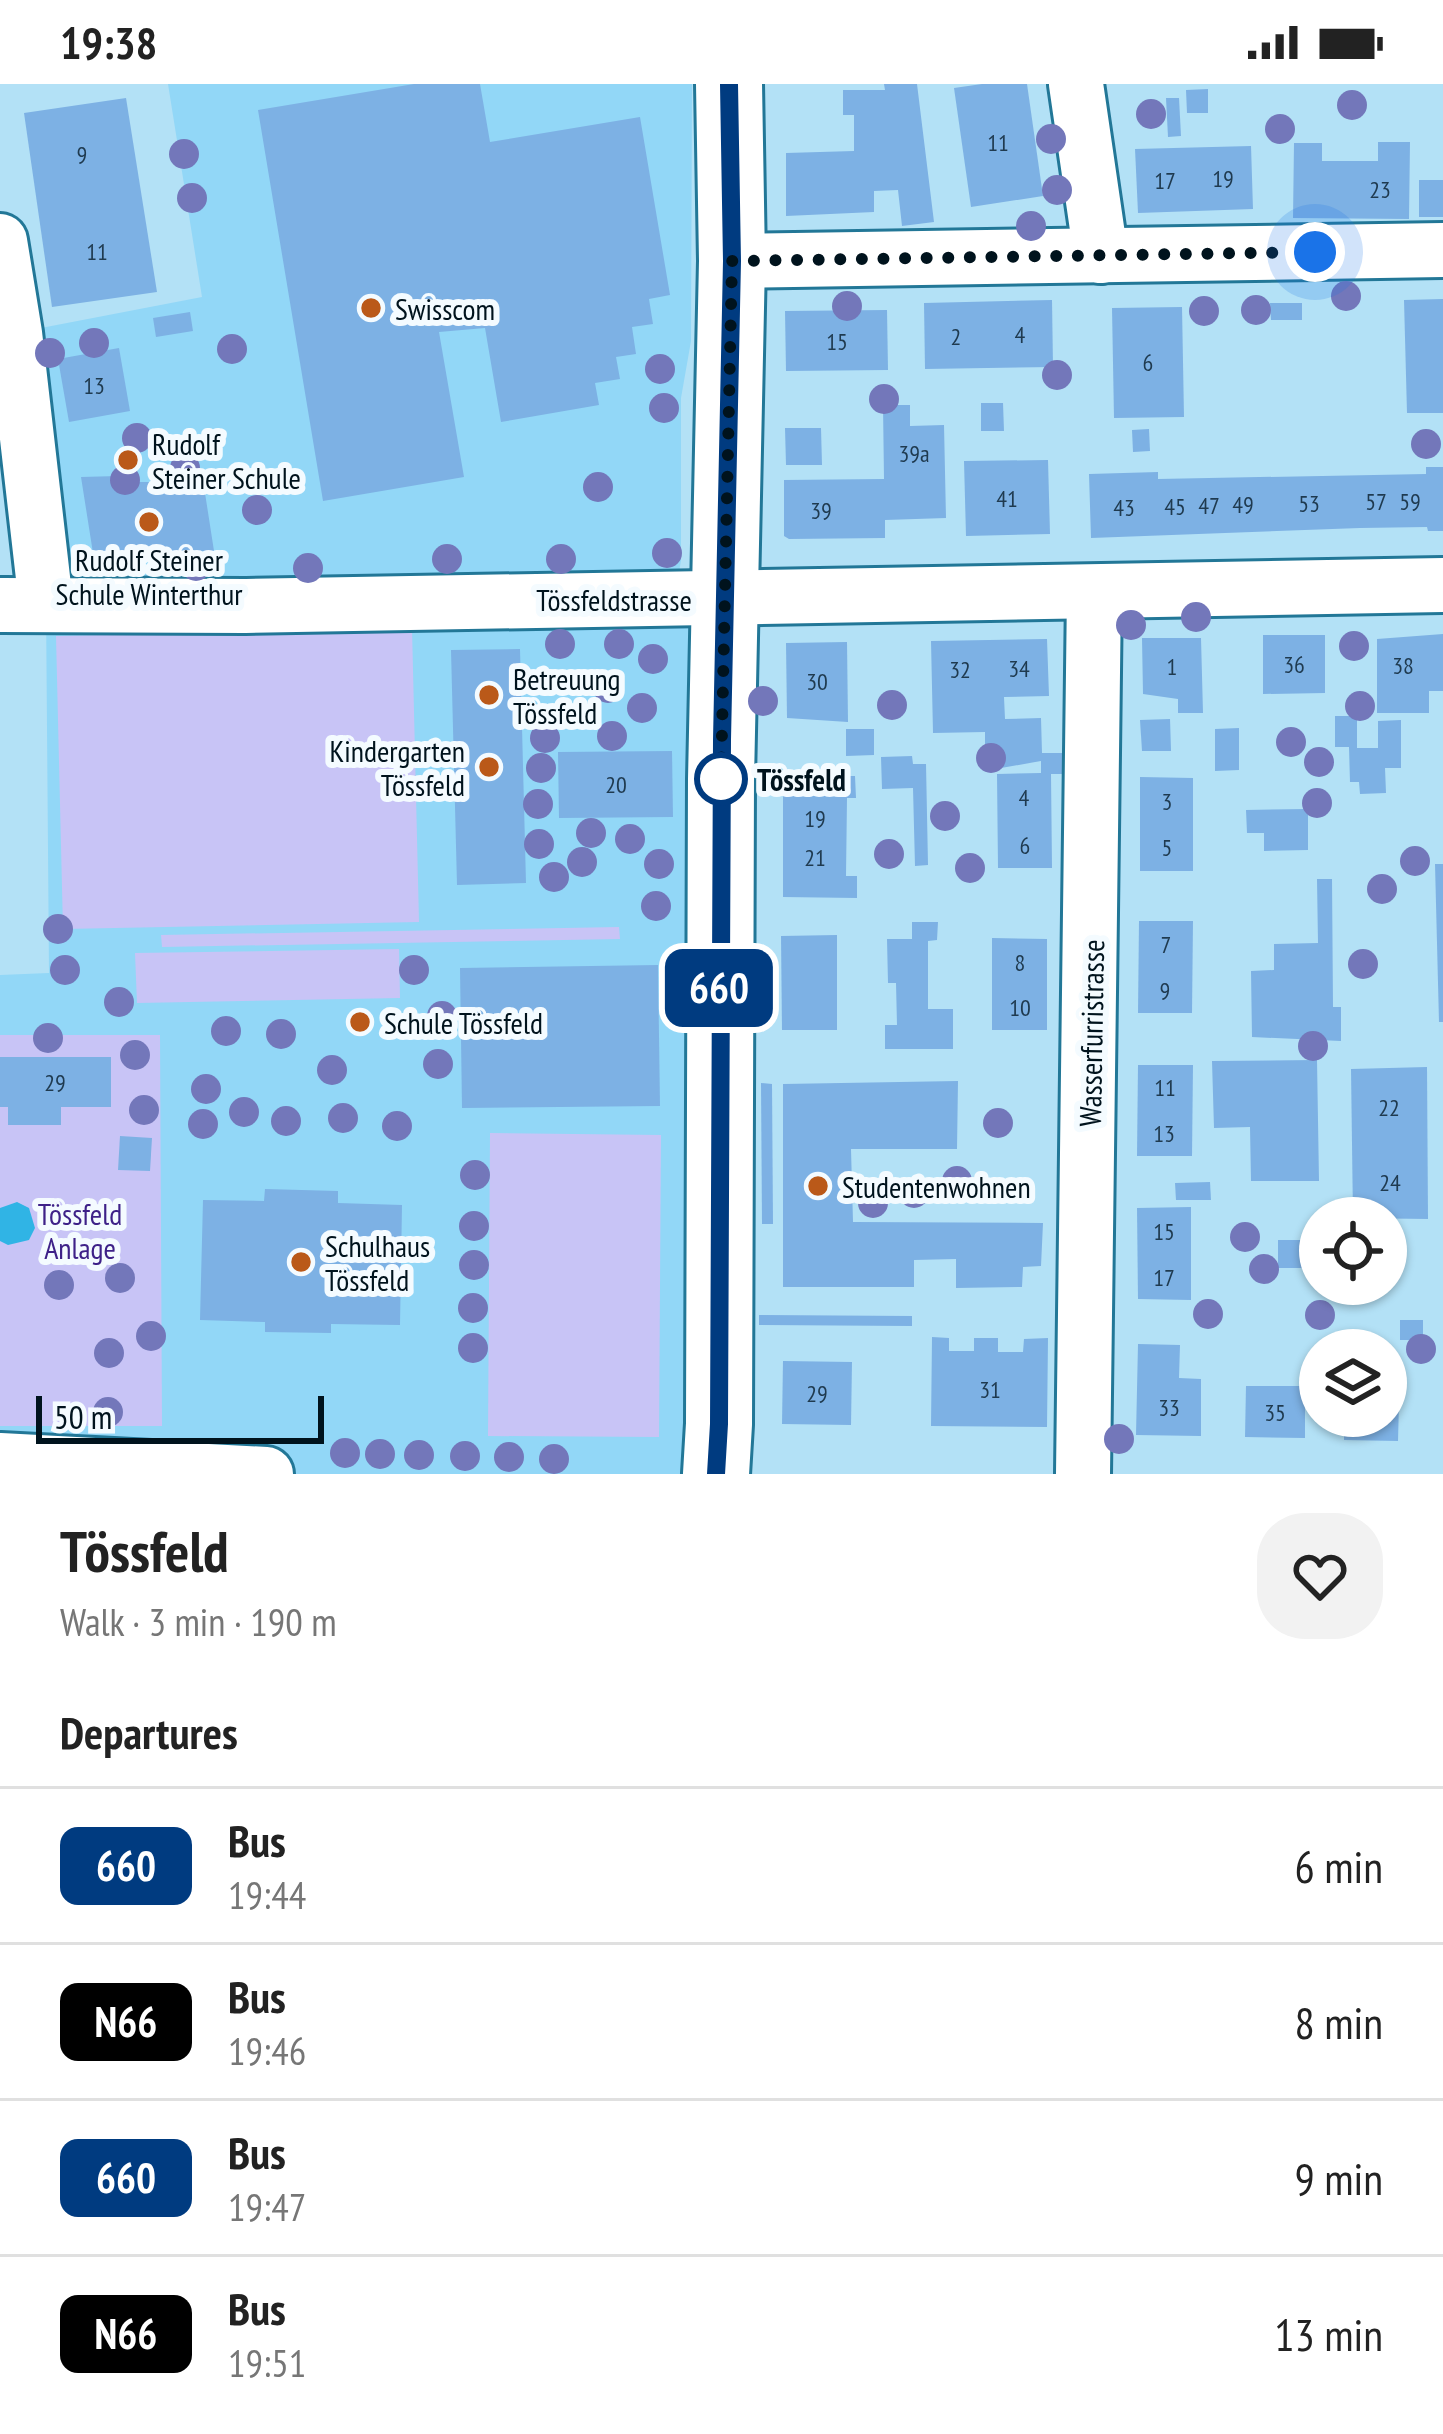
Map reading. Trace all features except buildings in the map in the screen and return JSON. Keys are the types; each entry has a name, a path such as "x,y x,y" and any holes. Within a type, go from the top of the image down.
{"main road":[{"path":"716,1474 732,261 729,84"}],"street":[{"path":"1076,84 1101,256"},
{"path":"0,241 23,604"},
{"path":"732,261 1443,250"},
{"name":"Tössfeldstrasse","path":"23,604 247,606 1443,585"},
{"name":"Wasserfurristrasse","path":"1083,1474 1094,592"},
{"path":"0,1460 266,1474"}],"shaded area":[{"name":"Schule Tössfeld","path":"168,84 692,84 691,341 681,398 681,560 675,598 724,599 716,1474 0,1474 0,975 49,973 46,604 15,333 202,297"},
{"path":"17,1202 29,1208 35,1228 29,1240 8,1245 0,1241 0,1208"}],"green space":[{"path":"412,628 419,922 63,929 56,636"},
{"path":"619,927 620,939 162,947 161,935"},
{"path":"399,949 400,998 137,1003 135,953"},
{"name":"Tössfeld Anlage","path":"0,1035 160,1035 162,1426 0,1426"},
{"path":"490,1133 661,1135 659,1437 488,1436"}],"bus line":[{"name":"660","path":"716,1474 722,662 732,261 729,84"}],"place":[{"name":"Swisscom","path":"371,308"},
{"name":"Rudolf Steiner Schule","path":"128,460"},
{"name":"Rudolf Steiner Schule Winterthur","path":"149,522"},
{"name":"Betreuung Tössfeld","path":"489,695"},
{"name":"Kindergarten Tössfeld","path":"489,767"},
{"name":"Tössfeld","path":"721,779"},
{"name":"Schule Tössfeld","path":"360,1022"},
{"name":"Studentenwohnen","path":"818,1186"},
{"name":"Schulhaus Tössfeld","path":"301,1262"}],"route":[{"path":"721,779 732,261 1315,252"}]}
